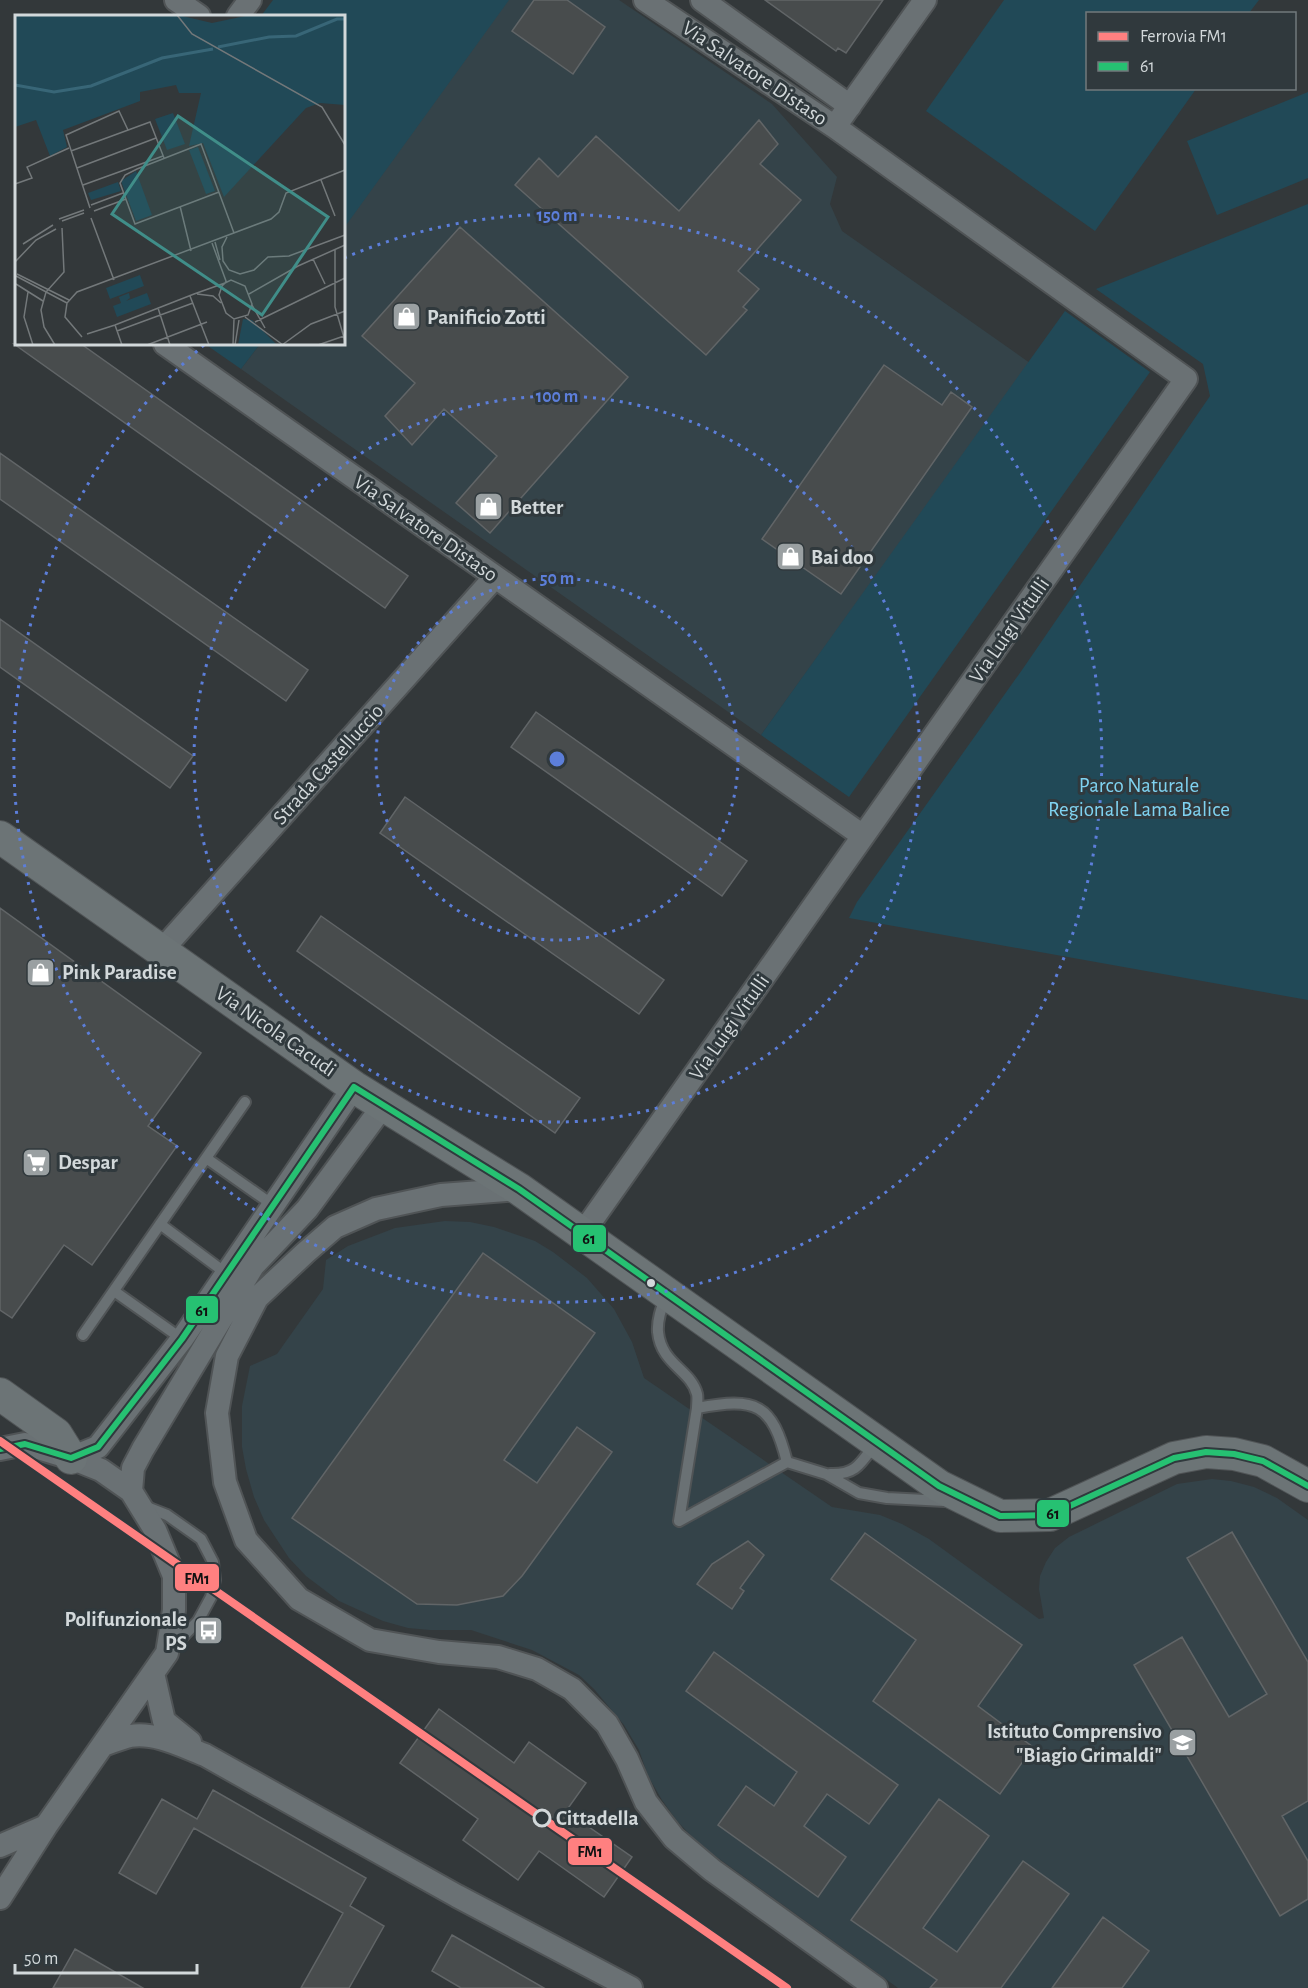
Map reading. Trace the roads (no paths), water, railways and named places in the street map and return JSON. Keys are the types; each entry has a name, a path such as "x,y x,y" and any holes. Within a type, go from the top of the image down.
{"street":[{"path":"176,0 198,15"},
{"path":"239,15 250,0"},
{"name":"Via Salvatore Distaso","path":"645,0 835,127"},
{"path":"702,0 850,106"},
{"path":"835,127 925,0"},
{"name":"Via Luigi Vitulli","path":"582,1234 1186,379 835,127"},
{"name":"Via Salvatore Distaso","path":"166,345 863,836"},
{"name":"Strada Castelluccio","path":"161,951 495,577"},
{"name":"Via Nicola Cacudi","path":"0,837 354,1087 519,1189 939,1486 1000,1516 1050,1515 1174,1458 1206,1452 1234,1454 1263,1461 1308,1486"},
{"path":"71,1458 98,1447 182,1338 354,1087"},
{"path":"135,1497 134,1468 143,1449 253,1266 308,1209 383,1106"},
{"path":"519,1189 441,1195 376,1209 335,1227 257,1298 227,1356 217,1413 225,1482 246,1540 299,1599 370,1640 439,1652 498,1657 537,1669 572,1689 607,1724 627,1759 646,1802 674,1838 712,1870 876,1988"},
{"path":"0,1394 56,1434 71,1458"},
{"path":"0,1449 25,1444 101,1470 135,1497 155,1530 174,1576 174,1610 167,1653 46,1826 0,1898"},
{"path":"153,1673 165,1721 205,1755"},
{"path":"103,1745 131,1736 146,1736 162,1738 205,1755 457,1896 631,1988"},
{"path":"0,1845 46,1826"}],"lane":[{"path":"83,1335 245,1102"},
{"path":"206,1158 273,1205"},
{"path":"160,1224 227,1274"},
{"path":"114,1291 182,1338"},
{"path":"667,1293 659,1317 660,1341 672,1364 691,1383 697,1394 697,1408 679,1521 787,1462 826,1474 859,1493 887,1498 970,1501"},
{"path":"697,1408 714,1404 743,1403 758,1408 771,1418 780,1436 787,1462"},
{"path":"826,1474 844,1474 860,1466 877,1442"},
{"path":"135,1497 167,1515 201,1539 213,1562 215,1580 211,1596 198,1621 167,1653"}],"rail line":[{"name":"FM1","path":"0,1441 787,1988"}],"place":[{"name":"Panificio Zotti","path":"406,317"},
{"name":"Better","path":"489,507"},
{"name":"Bai doo","path":"790,557"},
{"name":"Pink Paradise","path":"41,972"},
{"name":"Despar","path":"37,1162"},
{"name":"Polifunzionale PS","path":"208,1631"},
{"name":"Istituto Comprensivo \"Biagio Grimaldi\"","path":"1183,1743"},
{"name":"Cittadella","path":"542,1818"}],"park label":[{"name":"Parco Naturale Regionale Lama Balice","path":"1139,797"}]}
